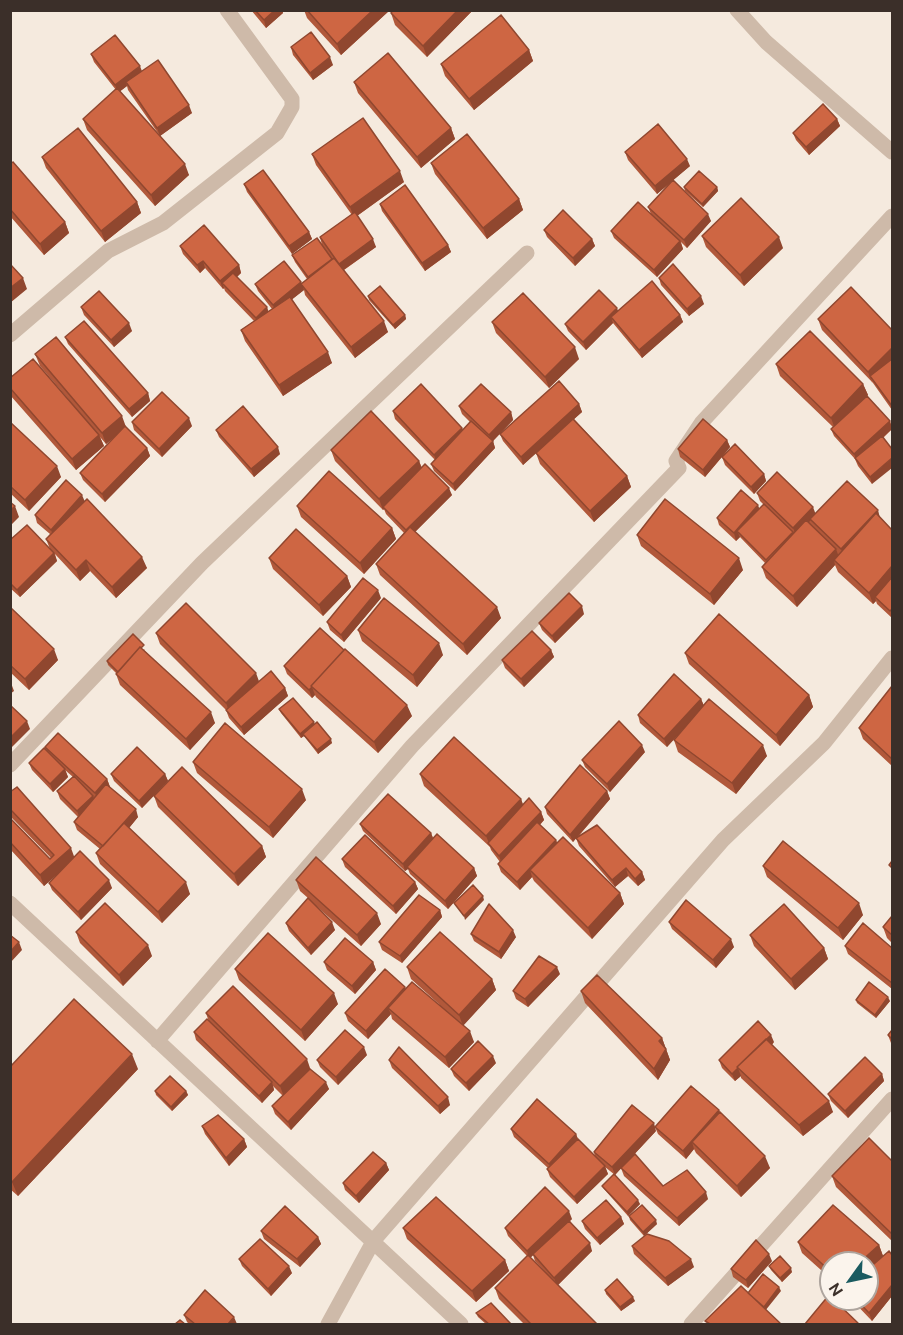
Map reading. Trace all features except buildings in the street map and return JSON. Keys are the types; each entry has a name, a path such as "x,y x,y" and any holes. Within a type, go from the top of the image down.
{"street":[{"path":"10,335 108,251 163,223 277,133 292,106 292,99 226,10"},
{"path":"737,10 766,42 892,152"},
{"path":"158,1041 412,746 570,578 679,468 676,461 702,422 892,216"},
{"path":"10,765 202,563 527,253"},
{"path":"328,1324 374,1240 723,840 824,743 892,658"},
{"path":"10,903 374,1240 461,1324"},
{"path":"691,1324 892,1099"}]}
